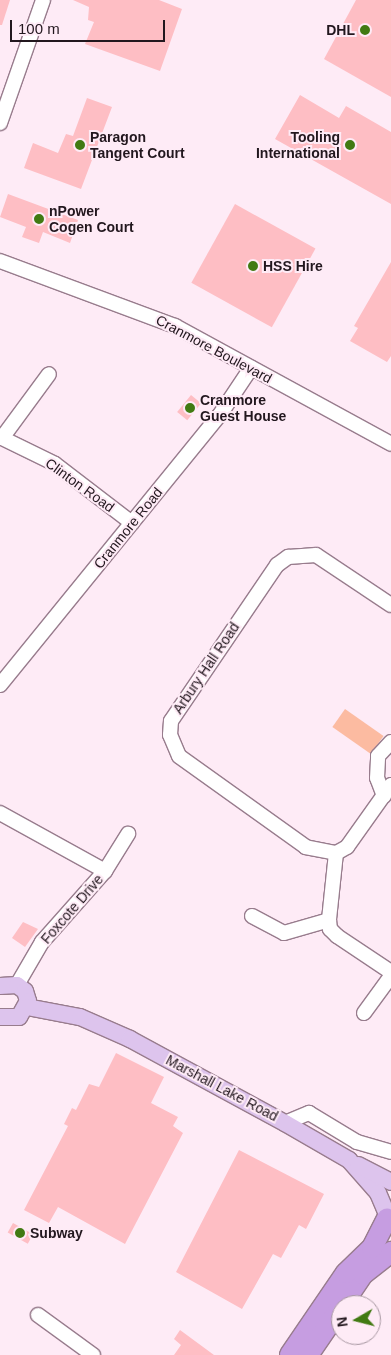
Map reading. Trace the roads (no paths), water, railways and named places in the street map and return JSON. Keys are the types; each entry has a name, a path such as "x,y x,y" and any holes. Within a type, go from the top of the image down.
{"highway":[{"path":"290,1355 346,1273 372,1248 389,1216"},
{"path":"349,1295 363,1274 391,1252"},
{"path":"308,1355 331,1322"}],"main road":[{"path":"0,986 17,984 25,991 27,1007 16,1018 0,1017"},
{"name":"Marshall Lake Road","path":"27,1007 80,1017 130,1039 285,1122 349,1160 378,1193 389,1216"},
{"path":"349,1160 391,1182"},
{"path":"368,1170 391,1170"}],"street":[{"path":"0,122 6,88 43,0"},
{"name":"Cranmore Boulevard","path":"0,261 148,314 391,444"},
{"name":"Cranmore Road","path":"0,685 219,416 251,368"},
{"path":"1,437 49,374"},
{"name":"Clinton Road","path":"1,437 55,464 132,523"},
{"name":"Arbury Hall Road","path":"336,853 306,847 180,756 170,735 171,721 277,565 288,558 316,555 391,605"},
{"path":"391,742 378,756 376,778 388,790 347,847 336,853 329,920 330,929 337,936 391,972"},
{"path":"0,813 105,871"},
{"name":"Foxcote Drive","path":"17,984 42,942 105,871 128,834"},
{"path":"252,916 284,933 329,920"},
{"path":"364,1014 391,976"},
{"path":"285,1122 309,1113 357,1142 391,1152"},
{"path":"38,1316 93,1355"}],"place":[{"name":"DHL","path":"365,30"},
{"name":"Paragon Tangent Court","path":"80,145"},
{"name":"Tooling International","path":"350,145"},
{"name":"nPower Cogen Court","path":"39,219"},
{"name":"HSS Hire","path":"253,266"},
{"name":"Cranmore Guest House","path":"190,408"},
{"name":"Subway","path":"20,1233"}]}
